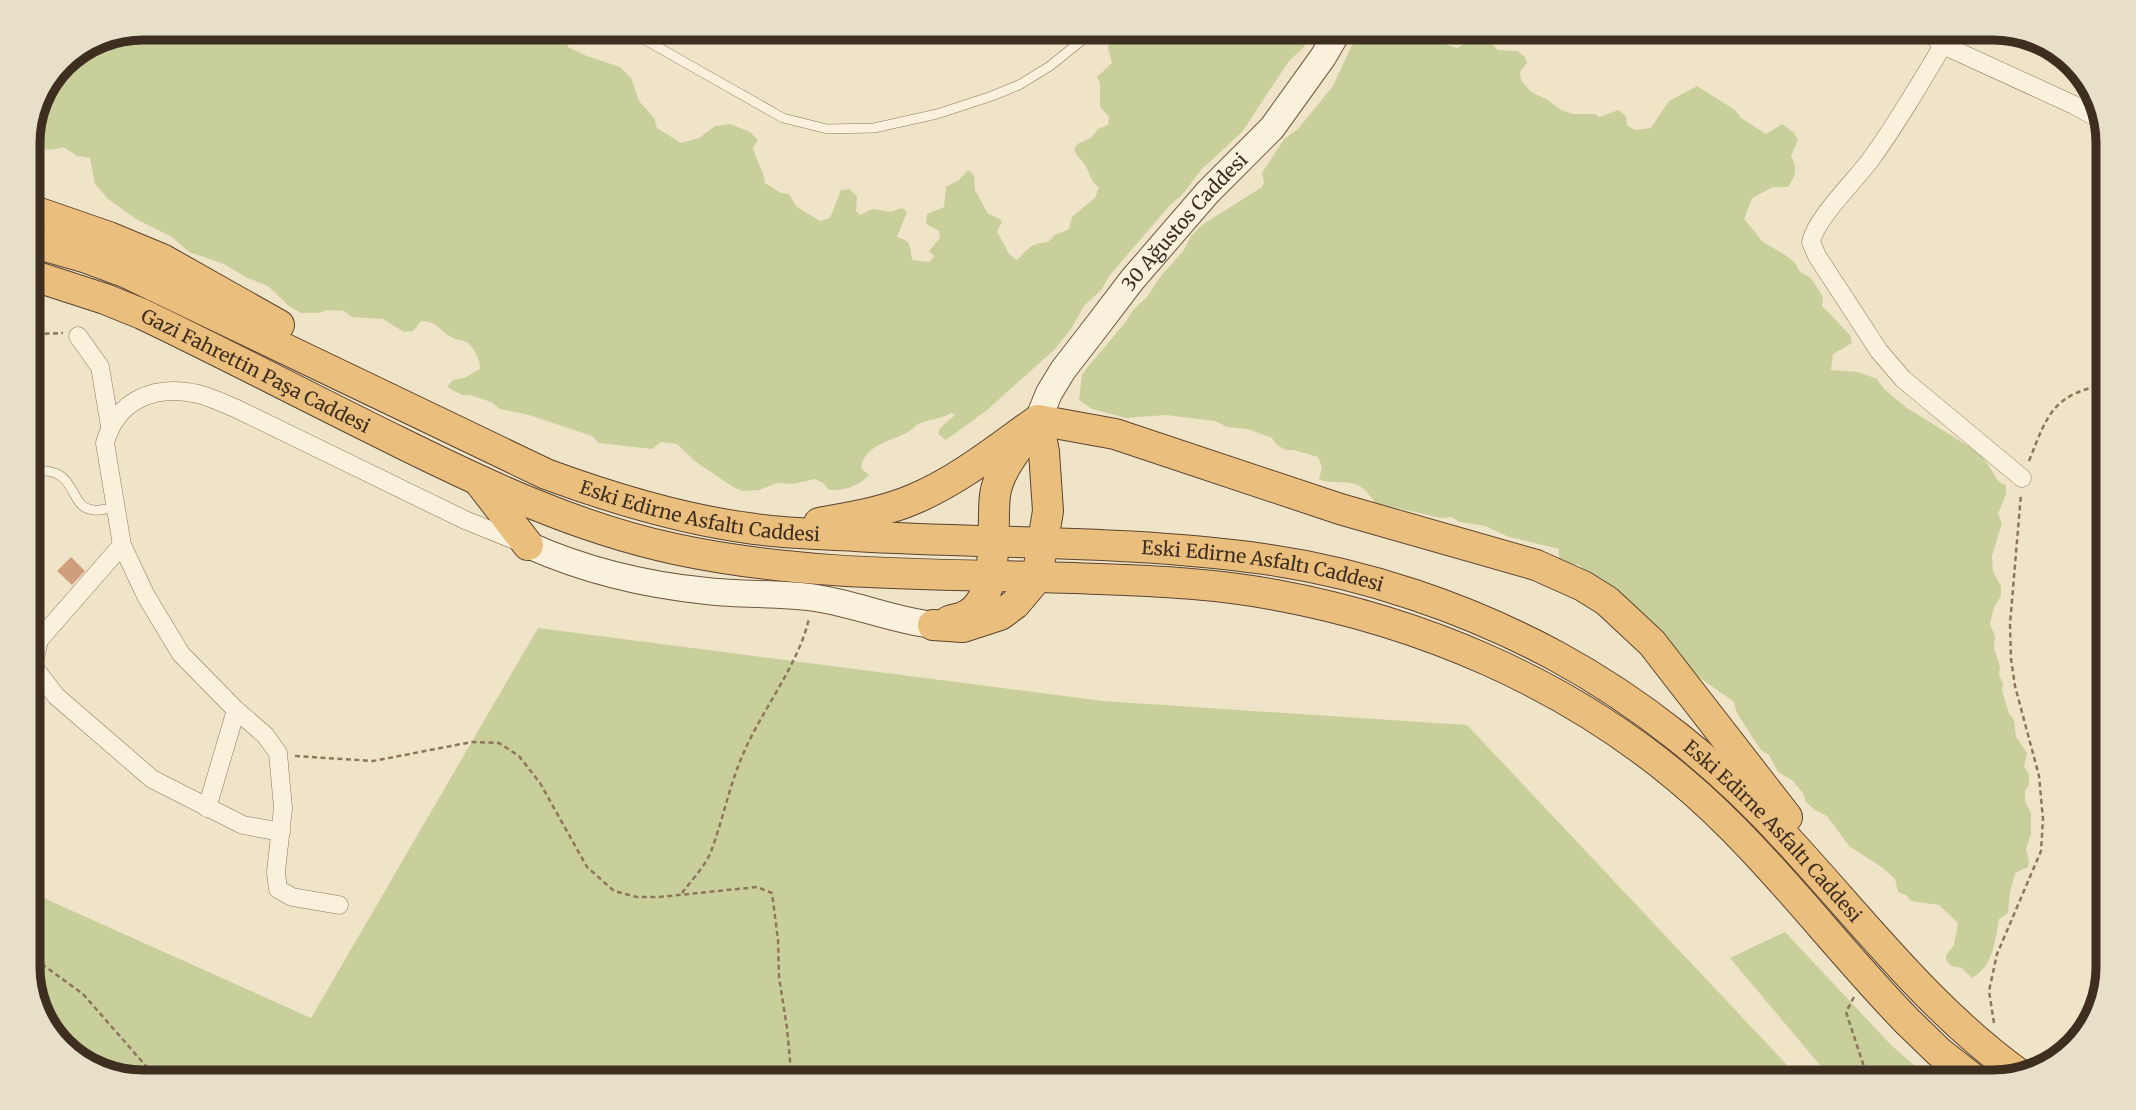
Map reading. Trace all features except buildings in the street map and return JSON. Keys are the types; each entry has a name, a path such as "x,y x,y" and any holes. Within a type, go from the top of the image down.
{"highway":[{"path":"40,213 162,259 297,335 357,384"},
{"name":"Gazi Fahrettin Paşa Caddesi","path":"40,244 127,272 357,384"},
{"name":"Gazi Fahrettin Paşa Caddesi","path":"40,278 142,314 479,481"},
{"name":"Eski Edirne Asfaltı Caddesi","path":"357,384 546,474 607,496 695,519 757,530 993,543 1148,548 1279,562 1362,580 1507,632 1604,684 1682,742 1757,808 1939,1007 2011,1068"},
{"path":"933,625 965,616 976,608 983,597 991,576 995,493 1000,477 1038,420"},
{"path":"933,625 963,626 1000,615 1015,604 1037,578 1044,545 1047,500 1044,452 1038,420"},
{"path":"757,530 849,518 914,499 951,480 1038,420 1115,434 1339,509 1536,565 1583,586 1622,614 1670,664 1830,870 1869,931"},
{"path":"479,481 528,545"},
{"name":"Eski Edirne Asfaltı Caddesi","path":"479,481 589,526 680,550 818,569 1167,582 1273,594 1328,606 1432,637 1491,661 1573,704 1616,731 1679,779 1732,828 1865,976 1939,1052 1962,1070"},
{"path":"925,575 938,581 950,601 949,610 933,625"}],"main road":[{"name":"30 Ağustos Caddesi","path":"1038,420 1056,382 1132,280 1208,192 1272,128 1333,40"},
{"path":"528,545 574,563 653,584 709,592 810,597 933,625"}],"street":[{"path":"1937,40 2091,115"},
{"path":"1943,45 1893,128 1816,228 1811,242 1817,257 1879,351 1903,379 2022,478"},
{"path":"78,336 100,368 110,426"},
{"path":"339,905 292,897 278,889 275,872 284,808 278,754 265,735 236,710 181,654 146,596 122,545 105,443 110,426 121,411 138,397 163,392 197,394 234,408 465,520 528,545"},
{"path":"40,639 122,545"},
{"path":"40,676 55,696 152,779 243,825 281,832"},
{"path":"207,808 236,710"}],"lane":[{"path":"645,40 783,118 827,129 874,128 937,114 992,96 1019,85 1050,66 1082,40"},
{"path":"40,470 49,469 60,474 81,503 89,508 94,510 116,507"}],"path":[{"path":"40,335 55,332 78,336"},
{"path":"1995,1056 1989,990 1997,954 2041,851 2043,819 2039,776 2029,729 2015,686 2011,659 2010,624 2022,478 2045,420 2055,407 2070,395 2096,387"},
{"path":"681,894 709,856 725,800 743,753 791,664 808,621 810,597"},
{"path":"278,754 314,759 373,761 472,742 499,743 519,756 540,783 587,867 614,891 637,897 757,887 772,893 791,1070"},
{"path":"40,963 83,994 150,1070"},
{"path":"1865,976 1846,1012 1865,1070"}],"green space":[{"path":"567,40 568,47 620,67 631,78 639,101 654,118 657,128 681,143 699,138 715,126 730,124 750,132 758,140 753,148 765,183 781,193 789,194 797,207 820,221 830,218 841,190 849,189 857,196 856,211 860,215 872,209 891,212 902,208 907,212 897,237 908,242 912,260 930,262 934,256 929,251 940,238 939,231 926,224 927,214 944,207 946,187 959,180 968,170 974,175 975,190 988,214 1002,222 997,231 1009,254 1017,260 1033,246 1048,242 1055,235 1069,229 1072,217 1095,198 1099,187 1074,149 1077,144 1091,138 1098,129 1108,125 1109,117 1100,107 1100,83 1097,77 1112,63 1108,48 1110,40 1307,40 1304,47 1289,61 1242,132 1202,169 1182,195 1170,205 1110,275 1101,290 1084,306 1071,329 1054,350 987,410 946,440 938,434 940,428 955,415 951,413 920,423 874,448 868,453 861,468 869,475 861,482 840,490 829,490 815,479 793,484 777,483 759,490 743,491 696,462 677,444 661,442 652,449 599,443 592,436 529,415 500,409 491,402 470,395 462,395 447,387 453,380 464,378 480,369 477,355 468,343 447,335 436,325 427,322 421,321 413,331 404,332 383,319 352,317 344,311 301,313 289,306 268,286 245,277 224,264 189,252 172,237 136,219 108,199 95,184 90,158 77,156 63,147 40,147 42,123 58,86 70,70 86,58 123,42"},
{"path":"1355,40 1444,40 1445,44 1457,48 1471,40 1488,41 1498,50 1517,51 1525,57 1527,63 1520,72 1521,80 1531,92 1573,114 1595,114 1600,117 1618,110 1626,116 1627,125 1635,130 1651,128 1669,101 1697,86 1766,134 1782,124 1793,132 1798,140 1791,156 1795,168 1791,183 1788,187 1773,187 1752,198 1744,219 1763,242 1787,256 1800,272 1811,278 1823,297 1822,306 1850,335 1852,343 1833,354 1831,370 1858,372 1877,379 1884,389 1907,408 1981,454 1999,482 2006,485 2006,494 1998,514 2002,523 1992,556 1993,572 2001,586 2001,596 1994,607 1990,624 1995,636 1994,648 2000,667 2002,691 2014,720 2016,737 2027,753 2024,767 2029,774 2029,784 2025,791 2025,801 2031,813 2031,834 2026,849 2028,867 2015,873 2008,913 1999,919 1992,953 1985,967 1972,978 1962,968 1951,966 1946,960 1946,955 1954,945 1958,923 1939,905 1911,901 1898,892 1895,879 1849,846 1827,816 1806,802 1803,793 1792,780 1778,772 1769,755 1761,750 1750,734 1736,711 1734,702 1696,675 1579,565 1564,563 1559,557 1559,549 1509,537 1485,526 1460,522 1451,517 1441,518 1375,503 1356,484 1319,480 1322,467 1318,457 1285,450 1272,438 1248,429 1227,427 1215,421 1166,415 1126,418 1092,409 1079,400 1082,375 1086,369 1133,310 1147,297 1160,277 1184,250 1191,236 1202,225 1262,187 1262,173 1284,139 1298,129 1333,86"},
{"path":"538,628 1103,701 1467,725 1792,1070 130,1069 98,1059 86,1052 66,1035 51,1012 40,974 40,896 311,1018"},
{"path":"1785,932 1892,1046 1920,1070 1824,1070 1730,958"}]}
